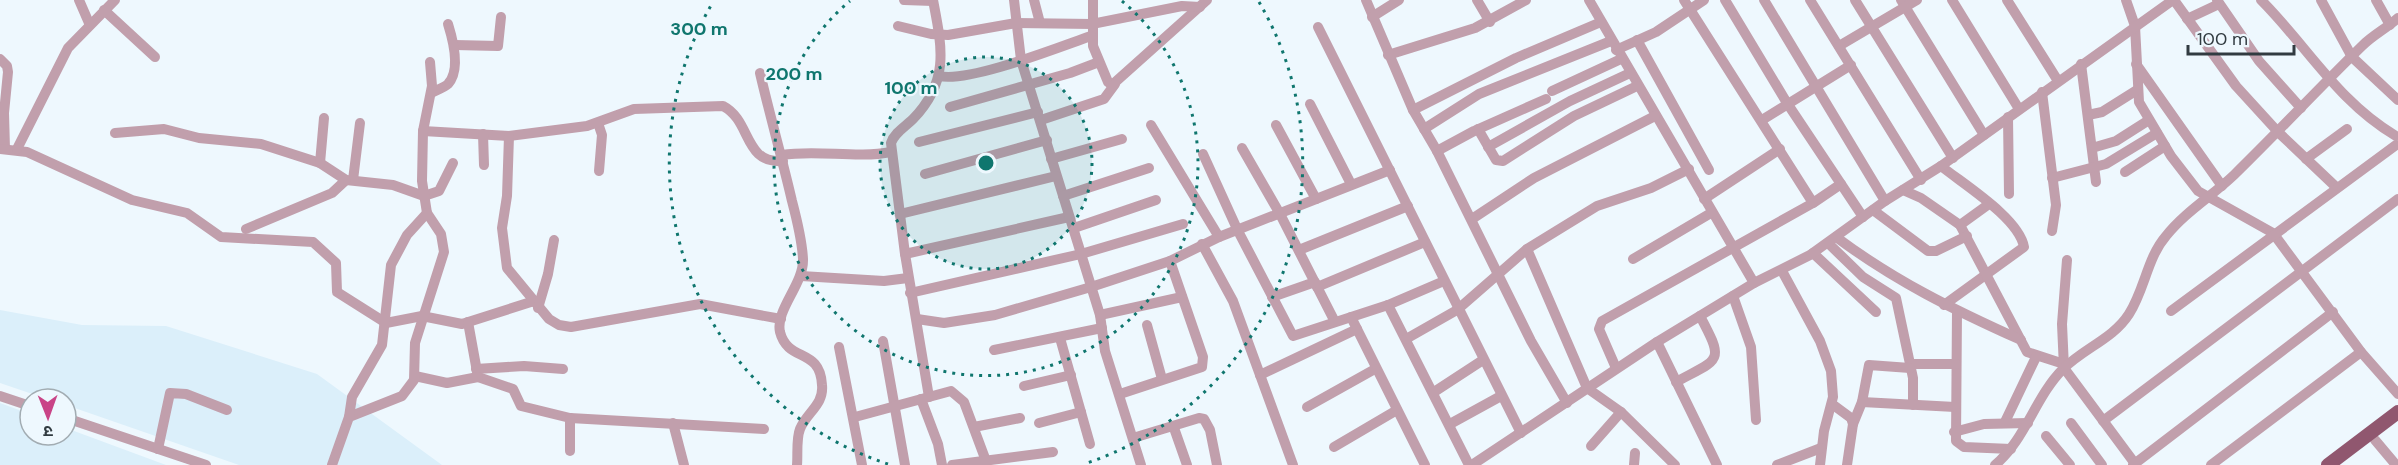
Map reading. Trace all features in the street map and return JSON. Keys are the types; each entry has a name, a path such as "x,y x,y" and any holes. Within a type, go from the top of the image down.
{"main road":[{"path":"2328,465 2398,412"},
{"path":"2343,465 2398,422"}],"street":[{"path":"79,0 89,23"},
{"path":"17,149 68,48 89,23 115,0"},
{"path":"903,0 933,0 942,63 939,76 927,102 892,139 891,152 910,293 917,319 925,398 942,465"},
{"path":"1014,0 1022,60 1100,315 1105,351 1141,465"},
{"path":"1034,0 1040,23"},
{"path":"1093,0 1091,36 1098,62 1109,85 1115,84"},
{"path":"1366,0 1413,110 1472,219 1531,341 1567,403"},
{"path":"1372,17 1399,0"},
{"path":"1477,0 1490,22"},
{"path":"1388,55 1444,40 1490,22 1526,0"},
{"path":"1588,0 1637,86 1689,169 1754,284"},
{"path":"1684,0 1813,203"},
{"path":"1424,129 1479,94 1616,50 1691,10 1704,0"},
{"path":"1725,0 1787,103 1863,217"},
{"path":"1764,0 1885,201"},
{"path":"1810,0 1921,180"},
{"path":"1855,0 1953,158"},
{"path":"1839,46 1904,4 1917,0"},
{"path":"1952,0 2019,109"},
{"path":"2007,0 2058,81"},
{"path":"2126,0 2135,26 2139,102 2148,120 2191,184 2209,198 2252,219 2273,233 2361,352 2398,394"},
{"path":"1388,305 1470,465 1657,342 1754,284 1813,253 1885,201 1953,158 2081,64 2174,0 2220,66 2278,132 2336,187"},
{"path":"2171,310 2397,141 2356,108 2328,80 2260,0"},
{"path":"2321,0 2352,57 2398,100"},
{"path":"1957,311 1954,432 1956,441 1964,447 2005,459 2064,366 2119,327 2138,299 2151,262 2164,238 2278,132 2369,40 2394,21 2376,0"},
{"path":"2187,19 2218,1 2259,62 2301,108"},
{"path":"898,26 939,36 1016,23 1092,24 1204,3"},
{"path":"919,142 1040,116 1104,99 1115,84 1204,3"},
{"path":"1904,4 1984,135"},
{"path":"104,10 155,57"},
{"path":"455,45 498,46 501,16"},
{"path":"1413,110 1516,58 1601,22"},
{"path":"430,93 449,83 455,58 455,45 448,24"},
{"path":"1318,27 1408,206 1457,310 1521,433"},
{"path":"939,76 956,77 1022,60 1091,36"},
{"path":"1637,40 1709,170"},
{"path":"1437,151 1549,95 1616,50"},
{"path":"0,59 7,66 8,72 2,149 17,149 132,200 187,213 222,237 313,242 336,263 337,292 386,323 425,316 451,324 468,322 536,304"},
{"path":"349,417 402,396 415,376 414,347 445,247 441,234 427,213 421,171 423,131 430,93 430,62"},
{"path":"950,107 1029,85 1098,62"},
{"path":"2136,63 2222,186"},
{"path":"2081,64 2096,182"},
{"path":"1762,120 1851,65"},
{"path":"760,73 782,158 803,257 801,276 781,319 782,337 797,354 811,358 816,363 822,385 821,400 800,429 797,465"},
{"path":"1488,147 1570,101 1630,74"},
{"path":"1478,129 1496,160 1503,161 1574,116 1637,86"},
{"path":"2088,115 2102,112 2137,90"},
{"path":"2042,92 2056,205 2052,231"},
{"path":"1310,104 1351,184"},
{"path":"423,131 509,136 598,123 634,109 723,106 734,115 761,158 771,162 810,151 869,155 891,152"},
{"path":"1472,219 1534,178 1655,116"},
{"path":"2008,117 2009,194"},
{"path":"320,163 324,118"},
{"path":"2092,148 2116,141 2148,120"},
{"path":"246,229 332,193 350,180 358,154 360,123"},
{"path":"598,123 602,135 599,171"},
{"path":"1151,125 1219,237"},
{"path":"1276,125 1316,199"},
{"path":"2306,159 2347,129"},
{"path":"115,134 169,130 199,138 261,144 320,163 350,180 393,185 424,196 439,191 453,163"},
{"path":"2052,178 2111,162 2157,133"},
{"path":"483,134 484,165"},
{"path":"509,136 507,196 502,228 506,262 510,272 536,304 559,325 571,327 700,304 781,319"},
{"path":"1051,159 1122,139"},
{"path":"925,174 1047,140"},
{"path":"2125,172 2165,146"},
{"path":"1242,148 1280,214 1334,320"},
{"path":"1704,199 1780,149"},
{"path":"1203,154 1238,231 1293,336 1334,320 1388,305 1444,281"},
{"path":"1941,166 1989,204 2017,232 2024,247 1944,305"},
{"path":"1063,196 1149,168"},
{"path":"1406,339 1457,310 1527,249 1603,202 1651,189 1689,169"},
{"path":"917,319 944,323 995,315 1091,287 1170,261 1202,244 1390,170"},
{"path":"900,214 1056,176"},
{"path":"1617,368 1599,329 1602,321 1734,249 1841,184"},
{"path":"1902,190 1921,198 1960,225 2027,352 2064,366"},
{"path":"2103,421 2398,199"},
{"path":"905,254 1072,222 1156,200"},
{"path":"1960,225 1989,204"},
{"path":"1299,250 1408,206"},
{"path":"1873,210 1928,251 1936,251 1967,236"},
{"path":"332,465 349,417 354,394 382,345 391,265 407,235 427,213"},
{"path":"1633,259 1712,213"},
{"path":"910,293 1081,254 1183,224"},
{"path":"536,304 548,274 554,240"},
{"path":"1832,240 1895,279 1944,305 2021,340"},
{"path":"1832,240 1863,277 1896,298 1910,366 1913,405"},
{"path":"1272,297 1316,285 1425,242"},
{"path":"1202,244 1226,285 1293,465"},
{"path":"1527,249 1587,388 1621,412 1675,465"},
{"path":"1813,253 1876,312"},
{"path":"2067,260 2063,304 2064,366 2135,465 2333,312"},
{"path":"1120,394 1162,379 1197,370 1204,362 1170,261"},
{"path":"1782,271 1826,356 1833,387 1832,404 1821,448 1820,465"},
{"path":"801,276 884,281 908,278"},
{"path":"1733,296 1751,347 1756,420"},
{"path":"1100,315 1182,297"},
{"path":"1351,316 1375,369 1425,465"},
{"path":"1676,382 1713,360 1717,353 1716,346 1700,316"},
{"path":"468,322 477,373"},
{"path":"1147,325 1162,379"},
{"path":"994,351 1102,328"},
{"path":"1260,375 1357,329"},
{"path":"1060,338 1090,444"},
{"path":"883,341 893,408 905,465"},
{"path":"1657,342 1717,465"},
{"path":"839,347 855,417 862,465"},
{"path":"2211,465 2361,352"},
{"path":"2005,422 2036,357"},
{"path":"1434,392 1483,360"},
{"path":"1847,465 1853,424 1862,402 1869,365 1956,364"},
{"path":"415,376 447,383 477,373 524,366 563,369"},
{"path":"1307,407 1375,369"},
{"path":"477,373 513,389 521,406 570,418 764,429"},
{"path":"1024,386 1071,375"},
{"path":"855,417 951,391 964,402 986,461"},
{"path":"158,449 170,393 186,394 227,410"},
{"path":"0,396 18,402"},
{"path":"1450,424 1501,396"},
{"path":"1862,402 1955,407"},
{"path":"1832,404 1851,418 1853,424"},
{"path":"1334,447 1397,410"},
{"path":"1039,423 1082,412"},
{"path":"1591,446 1621,412"},
{"path":"570,418 570,451"},
{"path":"974,426 1020,418"},
{"path":"1133,438 1174,428 1199,418 1204,419 1210,430 1217,465"},
{"path":"78,422 206,465"},
{"path":"1954,432 2005,422 2028,423"},
{"path":"673,423 684,465"},
{"path":"2071,423 2102,465"},
{"path":"1174,428 1187,465"},
{"path":"2046,436 2070,465"},
{"path":"2375,440 2397,465"},
{"path":"1777,465 1821,448"},
{"path":"952,465 1053,452"},
{"path":"1634,465 1635,453"}],"shaded area":[{"path":"0,310 82,325 166,326 317,374 442,465 239,465 78,409 78,387 18,387 18,389 0,383"},
{"path":"0,403 18,410 18,447 78,447 78,432 166,465 0,465"}]}
